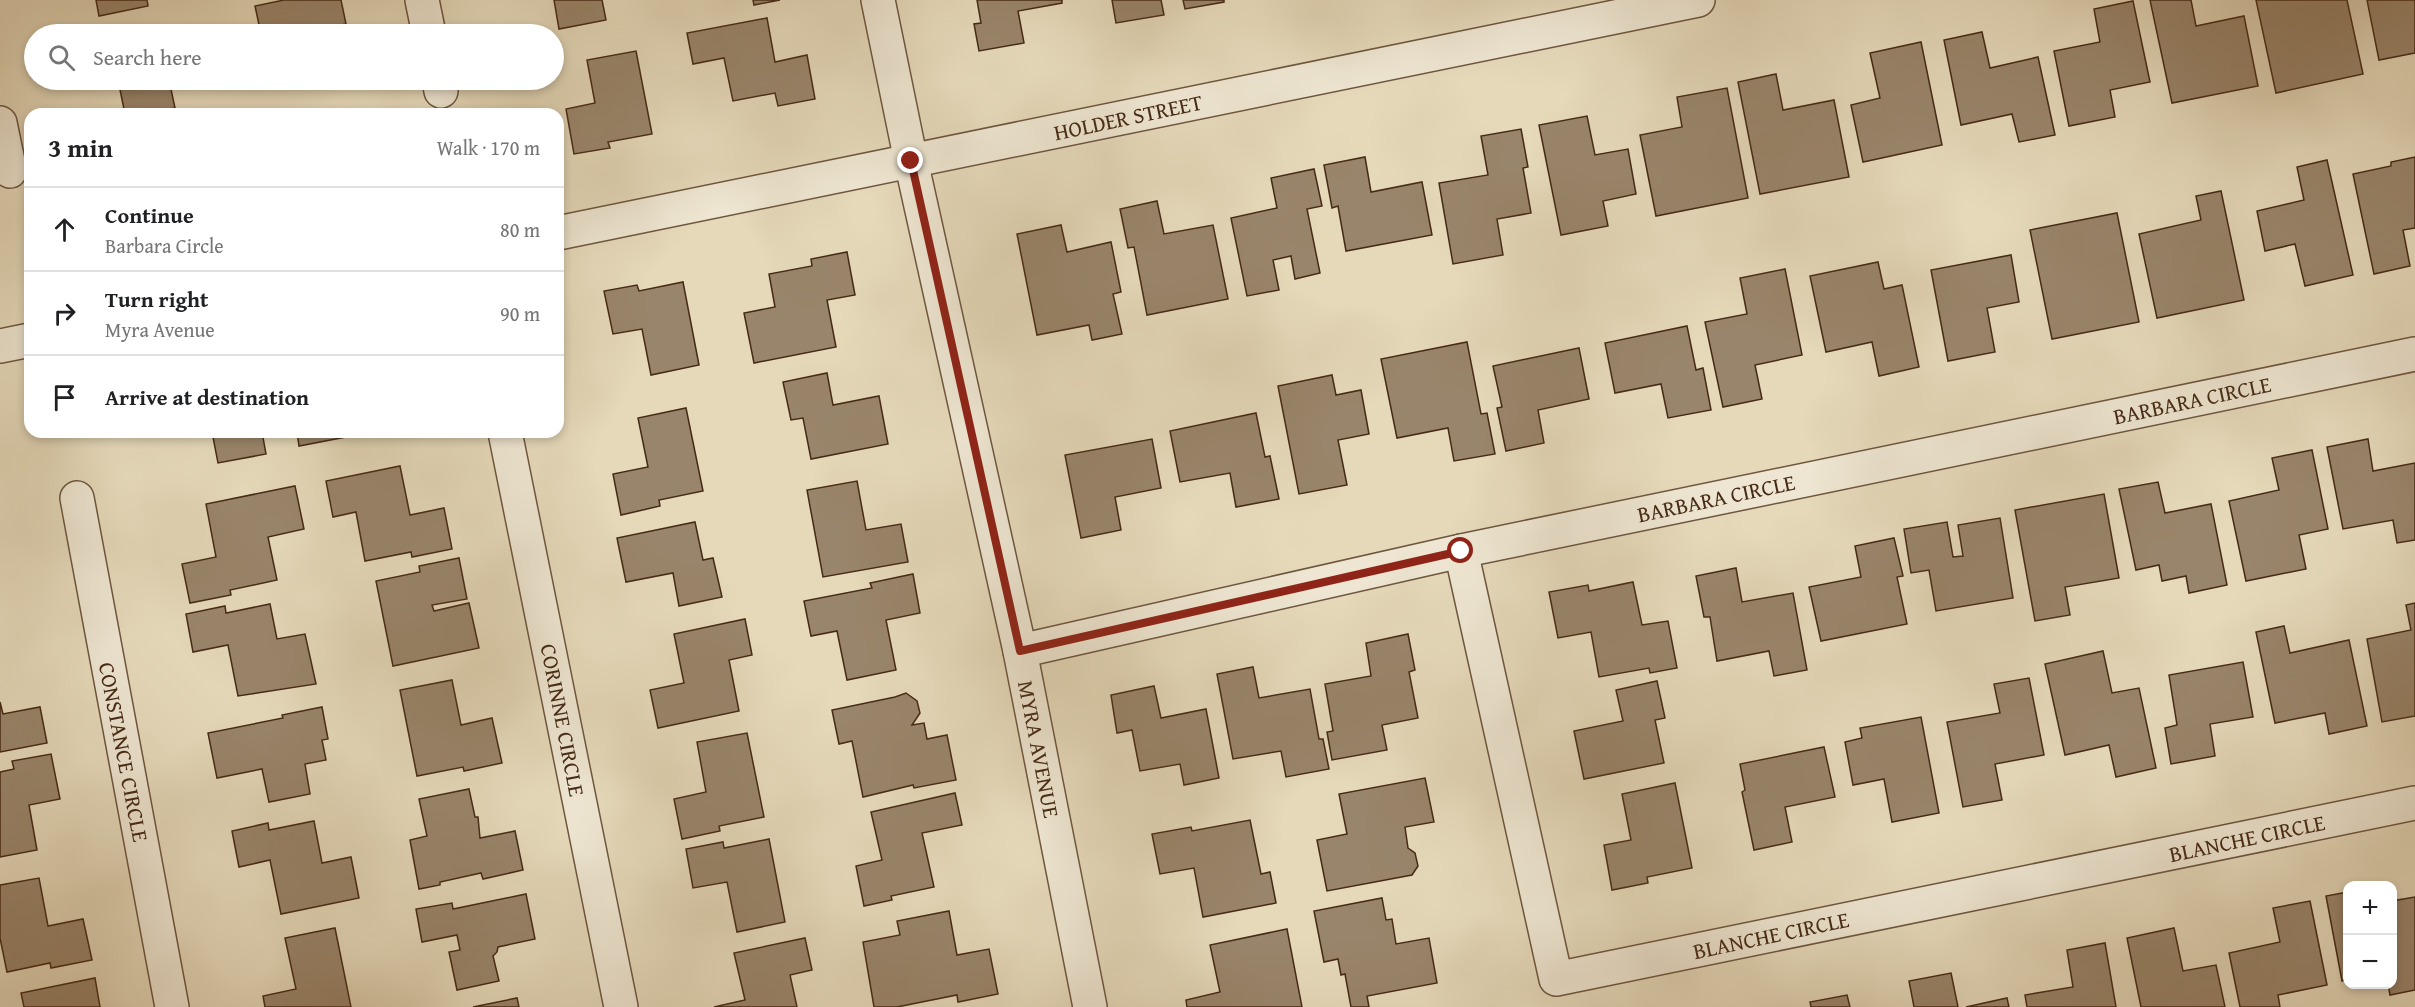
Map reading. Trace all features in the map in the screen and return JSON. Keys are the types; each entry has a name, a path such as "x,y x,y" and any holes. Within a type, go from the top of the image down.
{"street":[{"path":"422,0 427,24"},
{"name":"MYRA AVENUE","path":"878,0 911,161 1020,651 1090,1007"},
{"name":"HOLDER STREET","path":"564,232 1698,0"},
{"path":"0,123 10,171"},
{"path":"0,346 24,341"},
{"name":"BARBARA CIRCLE","path":"1020,651 1461,551 2415,354"},
{"name":"CORINNE CIRCLE","path":"507,438 621,1007"},
{"name":"CONSTANCE CIRCLE","path":"76,498 172,1007"},
{"name":"BLANCHE CIRCLE","path":"1461,551 1556,979 2415,803"}],"building":[{"path":"96,0 147,0 148,6 99,16"},
{"path":"284,0 341,0 346,24 259,24 255,6"},
{"path":"554,0 602,0 606,20 564,28 564,24 558,24"},
{"path":"753,0 780,0 754,5"},
{"path":"977,0 1062,0 1062,3 1018,11 1024,43 979,51 974,24 981,23"},
{"path":"1112,0 1161,0 1164,15 1116,23"},
{"path":"1183,0 1224,0 1224,2 1185,9"},
{"path":"2150,0 2191,0 2196,26 2244,16 2258,86 2172,103"},
{"path":"2256,0 2347,0 2363,74 2276,93"},
{"path":"2367,0 2415,0 2415,53 2379,60"},
{"path":"2133,1 2150,82 2110,90 2115,117 2069,126 2054,51 2100,42 2094,9"},
{"path":"767,18 775,62 807,55 815,99 778,106 775,93 733,101 724,58 693,64 687,33"},
{"path":"1982,32 1990,68 2038,57 2055,135 2019,142 2012,114 1961,125 1944,40"},
{"path":"1921,42 1942,145 1863,162 1851,105 1880,98 1870,53"},
{"path":"636,51 652,134 608,142 610,148 574,154 566,109 595,103 587,60"},
{"path":"1776,74 1783,110 1834,100 1849,177 1760,194 1738,82"},
{"path":"1727,88 1748,198 1656,216 1640,135 1682,127 1677,97"},
{"path":"120,90 171,90 175,108 124,108"},
{"path":"1587,116 1595,155 1628,149 1636,194 1603,201 1608,226 1561,235 1539,125"},
{"path":"1521,129 1528,167 1523,168 1531,213 1497,219 1503,255 1453,264 1439,183 1488,175 1481,136"},
{"path":"1365,157 1371,192 1422,182 1432,235 1346,251 1338,206 1332,208 1324,165"},
{"path":"2415,157 2415,228 2403,230 2410,266 2374,274 2353,174 2391,166 2391,162"},
{"path":"2327,160 2353,275 2305,286 2295,244 2265,251 2257,211 2304,200 2297,167"},
{"path":"1314,169 1322,206 1307,209 1320,273 1295,279 1291,256 1273,260 1279,290 1247,296 1231,218 1277,208 1271,178"},
{"path":"2221,191 2244,300 2157,318 2139,234 2201,220 2196,196"},
{"path":"1157,201 1164,234 1213,225 1228,299 1147,315 1134,247 1128,248 1120,209"},
{"path":"2117,213 2139,322 2052,339 2030,230"},
{"path":"1061,225 1067,252 1111,242 1121,292 1113,294 1122,334 1092,340 1089,325 1037,335 1017,234"},
{"path":"847,252 855,295 827,300 836,347 754,363 744,313 775,307 769,274 812,266 811,259"},
{"path":"2011,255 2019,302 1987,308 1995,352 1948,361 1931,270"},
{"path":"1878,262 1884,289 1902,285 1919,367 1879,376 1872,342 1826,352 1810,276"},
{"path":"1785,269 1802,355 1755,365 1762,399 1723,407 1705,322 1747,314 1740,278"},
{"path":"683,282 699,365 651,375 642,329 613,334 604,291 637,285 639,291"},
{"path":"1687,326 1696,370 1703,368 1711,410 1668,418 1661,384 1615,393 1605,343"},
{"path":"1467,342 1481,414 1487,413 1495,454 1454,461 1448,428 1397,438 1381,359"},
{"path":"1579,348 1589,399 1538,410 1544,443 1506,451 1497,408 1502,407 1493,366"},
{"path":"827,373 833,405 879,396 888,444 811,459 803,418 791,420 783,382"},
{"path":"1332,375 1336,395 1361,390 1369,434 1338,440 1347,485 1299,494 1278,386"},
{"path":"686,408 703,491 659,500 660,506 621,515 613,474 648,467 638,418"},
{"path":"1256,413 1265,457 1270,456 1279,499 1236,507 1230,473 1180,482 1170,431"},
{"path":"213,438 263,438 266,454 218,463"},
{"path":"298,438 341,438 299,446"},
{"path":"1152,439 1161,488 1115,497 1121,530 1081,538 1065,455"},
{"path":"2368,439 2373,471 2415,463 2415,540 2397,543 2393,520 2343,529 2327,447"},
{"path":"2312,450 2328,529 2299,535 2306,569 2246,581 2229,501 2279,490 2272,458"},
{"path":"400,466 410,515 444,508 452,549 412,557 411,552 365,561 356,512 333,517 326,481"},
{"path":"857,481 866,530 901,524 908,562 823,577 807,490"},
{"path":"2158,482 2165,513 2211,504 2227,585 2189,593 2186,576 2162,581 2159,565 2136,570 2119,489"},
{"path":"295,486 304,529 268,537 277,580 230,590 231,595 190,603 182,564 216,557 206,504"},
{"path":"2104,494 2119,578 2065,587 2070,615 2035,621 2015,510"},
{"path":"2000,518 2013,598 1936,611 1929,570 1911,573 1904,529 1947,522 1953,557 1963,556 1958,525"},
{"path":"695,522 703,560 713,558 722,597 679,606 673,573 626,582 617,538"},
{"path":"1894,538 1903,576 1897,577 1907,624 1821,641 1809,587 1861,577 1855,546"},
{"path":"459,558 467,599 432,605 434,611 469,603 479,648 393,666 376,581 420,572 419,566"},
{"path":"1736,568 1742,602 1793,593 1807,670 1774,676 1769,651 1717,661 1710,617 1704,617 1696,576"},
{"path":"913,574 920,613 886,620 896,670 847,680 837,631 811,636 804,601 872,588 870,583"},
{"path":"1633,582 1642,625 1668,621 1677,668 1650,673 1649,668 1599,677 1591,632 1558,638 1549,592 1588,585 1589,591"},
{"path":"2415,603 2415,716 2382,722 2367,639 2411,630 2406,605"},
{"path":"270,604 277,639 305,634 316,684 238,696 228,645 193,652 186,614 225,606 226,613"},
{"path":"745,619 752,655 729,660 739,711 658,728 650,690 684,683 674,634"},
{"path":"2284,626 2290,653 2349,640 2367,726 2329,734 2325,713 2275,723 2256,632"},
{"path":"1408,634 1415,670 1409,672 1418,718 1382,725 1387,750 1332,760 1327,732 1333,731 1325,684 1371,676 1366,643"},
{"path":"2103,651 2112,693 2139,688 2156,768 2116,777 2109,745 2065,755 2045,664"},
{"path":"2243,662 2253,717 2210,724 2215,756 2171,764 2165,728 2177,725 2169,675"},
{"path":"1253,667 1259,698 1310,689 1319,739 1323,739 1329,769 1286,777 1281,751 1233,759 1217,674"},
{"path":"2029,678 2044,755 1995,764 2002,800 1963,807 1947,722 2000,713 1994,684"},
{"path":"452,680 461,725 492,718 502,763 464,771 463,767 417,776 400,690"},
{"path":"1657,681 1665,718 1655,720 1664,763 1584,779 1574,731 1623,721 1616,690"},
{"path":"1154,686 1161,718 1206,709 1219,778 1184,785 1180,764 1140,771 1132,730 1117,733 1111,695"},
{"path":"906,693 917,701 920,713 912,725 924,723 927,739 947,735 956,780 914,788 913,785 863,797 852,741 839,744 832,710"},
{"path":"0,702 3,714 40,707 47,743 0,752"},
{"path":"322,707 328,739 322,740 326,760 305,764 310,794 269,802 262,769 217,778 208,733 283,718 282,715"},
{"path":"1921,717 1939,813 1892,822 1884,779 1853,785 1845,742 1862,738 1860,728"},
{"path":"747,733 764,817 719,826 720,831 682,839 674,799 706,792 697,742"},
{"path":"1824,747 1835,797 1785,807 1792,842 1754,850 1742,792 1745,790 1740,764"},
{"path":"51,754 60,799 29,805 37,850 0,857 0,772 14,769 12,761"},
{"path":"1425,778 1434,822 1405,827 1408,848 1415,853 1418,866 1412,875 1327,891 1317,840 1347,834 1339,794"},
{"path":"1675,783 1692,868 1647,877 1648,883 1612,890 1604,845 1631,840 1622,794"},
{"path":"469,789 475,817 478,817 480,838 515,831 523,870 483,879 481,873 419,889 410,840 427,836 419,799"},
{"path":"955,793 962,825 922,833 934,887 891,896 892,900 864,906 856,866 882,860 871,812"},
{"path":"1250,820 1261,874 1270,872 1276,903 1203,917 1194,868 1160,874 1152,834 1191,827 1192,831"},
{"path":"314,821 322,863 351,857 359,898 281,914 270,860 239,867 232,831 268,823 269,830"},
{"path":"769,839 785,922 737,932 727,882 693,888 686,849 723,842 724,848"},
{"path":"39,878 48,926 83,919 92,960 51,968 50,963 7,972 0,938 0,885"},
{"path":"2343,893 2342,981 2326,896"},
{"path":"526,894 535,939 498,947 493,956 499,981 457,990 449,952 460,950 457,935 422,942 416,909 452,903 453,909"},
{"path":"2415,897 2415,990 2390,995 2389,989 2397,989 2397,900"},
{"path":"1382,898 1386,920 1392,919 1396,944 1429,938 1437,983 1367,996 1369,1007 1351,1007 1345,974 1341,975 1338,959 1324,962 1314,911"},
{"path":"2310,901 2327,985 2278,995 2280,1007 2240,1007 2229,953 2280,942 2273,908"},
{"path":"949,911 957,955 989,949 998,994 958,1002 957,995 897,1007 874,1007 863,942 900,935 897,921"},
{"path":"335,928 351,1007 265,1007 263,996 296,989 285,938"},
{"path":"2174,928 2183,971 2216,965 2225,1007 2141,1007 2127,938"},
{"path":"1287,929 1302,1007 1187,1007 1186,1000 1220,992 1210,945"},
{"path":"805,938 812,970 790,975 797,1007 714,1007 745,1000 734,953"},
{"path":"2105,943 2116,1007 2027,1007 2025,995 2073,987 2067,950"},
{"path":"1951,973 1958,1007 1914,1007 1909,981"},
{"path":"95,978 100,1007 24,1007 21,993"},
{"path":"1847,995 1850,1007 1811,1007 1810,1002"},
{"path":"517,998 519,1007 473,1007"},
{"path":"2007,998 2009,1007 1966,1007"}],"route":[{"path":"911,161 1020,651 1461,551"}]}
